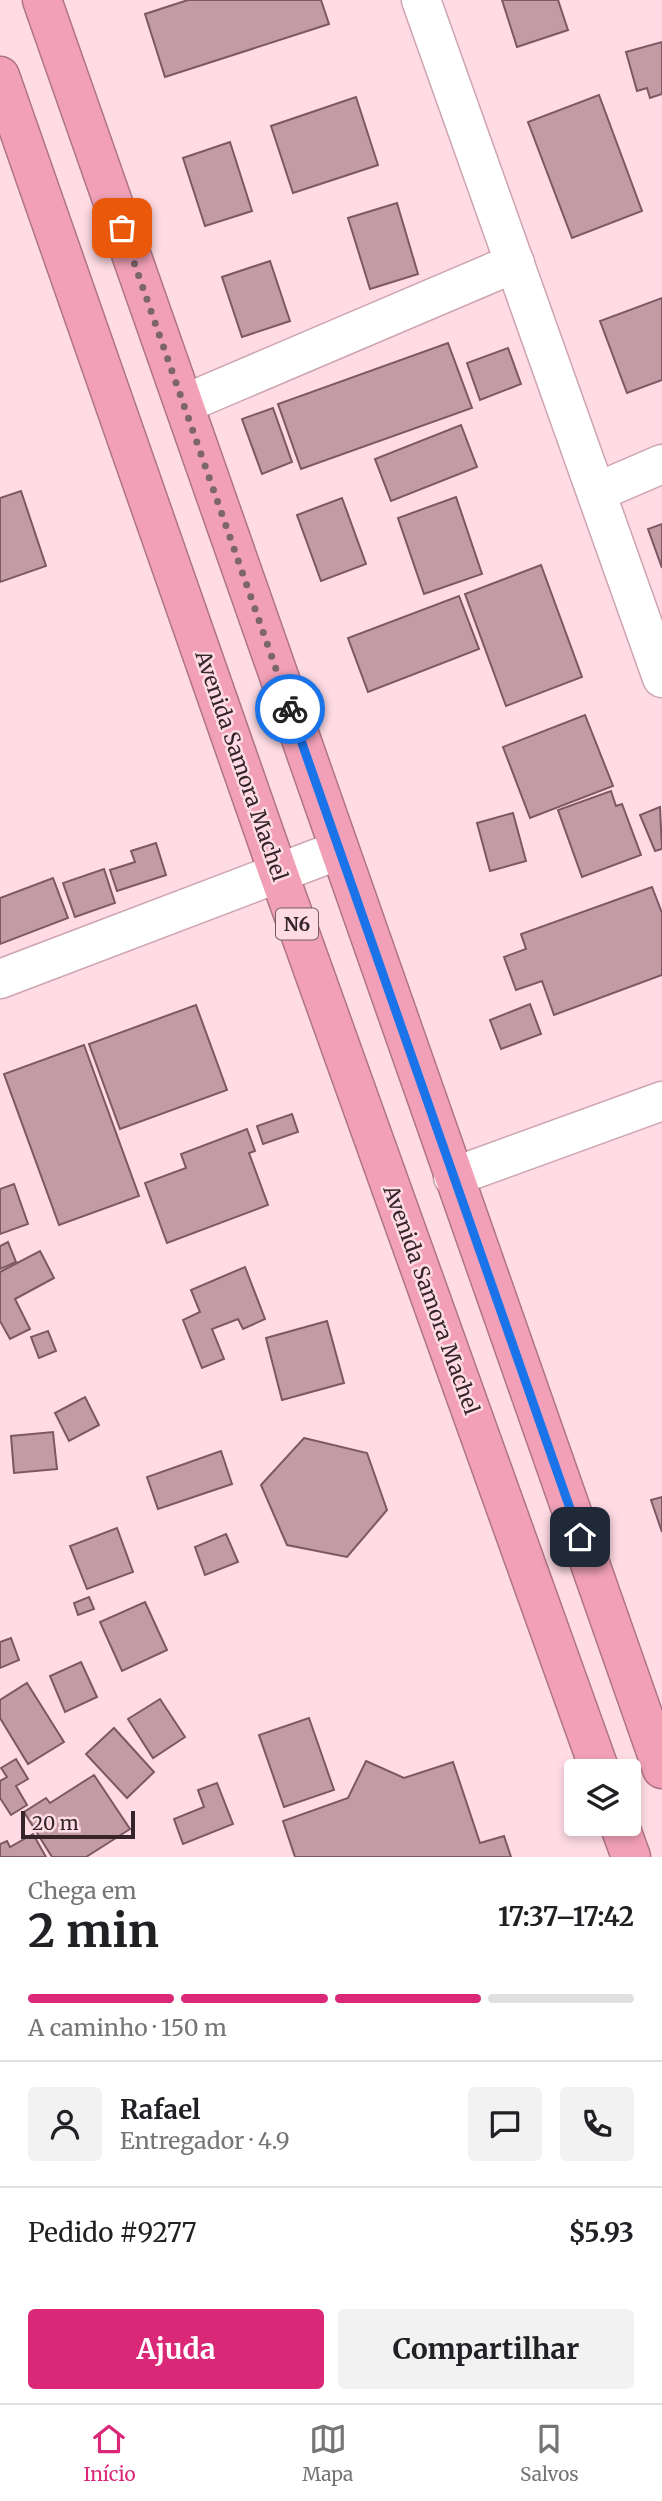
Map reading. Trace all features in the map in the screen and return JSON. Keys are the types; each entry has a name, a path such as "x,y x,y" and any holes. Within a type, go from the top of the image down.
{"highway":[{"path":"42,0 662,1769"},
{"name":"Avenida Samora Machel","path":"0,76 278,872 596,1759"},
{"path":"623,1836 631,1857"}],"street":[{"path":"421,0 662,678"},
{"path":"184,404 515,263"},
{"path":"597,492 662,464"},
{"path":"0,979 339,850"},
{"path":"453,1177 662,1101"}],"building":[{"path":"188,0 321,0 329,24 165,77 145,14"},
{"path":"502,0 558,0 568,30 517,47"},
{"path":"662,42 662,94 650,98 647,88 637,91 626,52"},
{"path":"599,95 642,211 572,238 528,122"},
{"path":"356,97 378,165 293,193 271,126"},
{"path":"230,142 252,211 205,226 183,158"},
{"path":"397,203 418,274 370,289 348,218"},
{"path":"270,261 290,321 242,337 222,277"},
{"path":"662,298 662,380 627,393 600,321"},
{"path":"448,343 472,408 301,469 278,404"},
{"path":"508,348 521,384 480,400 467,363"},
{"path":"273,408 292,462 262,474 242,419"},
{"path":"461,425 477,467 391,501 375,459"},
{"path":"21,491 46,566 0,582 0,498"},
{"path":"456,497 482,574 424,594 398,518"},
{"path":"342,498 366,564 321,581 297,515"},
{"path":"662,524 662,568 648,529"},
{"path":"541,565 582,677 506,706 465,594"},
{"path":"459,596 479,649 368,692 348,638"},
{"path":"585,715 613,786 530,818 503,747"},
{"path":"611,791 616,806 622,804 641,855 582,877 558,810"},
{"path":"660,807 662,849 655,851 640,815"},
{"path":"513,813 526,861 490,871 477,823"},
{"path":"156,843 166,875 117,891 110,870 135,862 131,851"},
{"path":"104,869 115,903 75,917 63,883"},
{"path":"53,878 68,918 0,944 0,898"},
{"path":"652,887 662,913 662,975 554,1015 542,981 516,990 504,957 526,949 521,934"},
{"path":"530,1004 541,1034 501,1049 490,1020"},
{"path":"196,1005 227,1090 120,1129 89,1044"},
{"path":"84,1045 139,1196 59,1225 4,1074"},
{"path":"292,1114 298,1132 263,1144 257,1126"},
{"path":"247,1129 255,1151 249,1153 268,1205 167,1243 145,1183 186,1168 181,1154"},
{"path":"14,1184 28,1224 0,1234 0,1189"},
{"path":"8,1242 16,1262 0,1269 0,1246"},
{"path":"40,1251 54,1278 15,1299 30,1329 10,1339 0,1321 0,1272"},
{"path":"245,1267 265,1319 243,1329 238,1319 212,1329 224,1359 202,1368 183,1320 200,1312 191,1290"},
{"path":"327,1321 344,1383 282,1400 266,1338"},
{"path":"48,1331 56,1351 39,1358 31,1337"},
{"path":"85,1397 99,1425 69,1441 55,1413"},
{"path":"53,1432 57,1469 14,1473 11,1436"},
{"path":"304,1438 367,1453 387,1510 347,1557 287,1545 261,1485"},
{"path":"221,1451 232,1484 158,1509 147,1477"},
{"path":"662,1497 662,1532 651,1500"},
{"path":"117,1528 133,1572 87,1589 70,1546"},
{"path":"226,1534 238,1562 205,1575 195,1547"},
{"path":"89,1597 94,1609 78,1615 74,1603"},
{"path":"145,1602 167,1650 122,1671 100,1622"},
{"path":"11,1638 19,1660 0,1668 0,1642"},
{"path":"81,1662 97,1697 65,1712 50,1676"},
{"path":"27,1683 64,1742 28,1764 0,1718 0,1700"},
{"path":"160,1699 185,1737 153,1758 128,1719"},
{"path":"309,1718 334,1790 284,1807 259,1735"},
{"path":"114,1728 154,1772 127,1798 86,1754"},
{"path":"16,1759 28,1779 16,1786 27,1805 11,1815 0,1798 0,1781 7,1777 1,1768"},
{"path":"366,1761 404,1778 453,1762 480,1843 504,1836 511,1857 295,1857 283,1821 348,1798"},
{"path":"94,1775 130,1829 86,1857 52,1857 24,1812 46,1798 50,1803"},
{"path":"217,1783 233,1824 183,1844 174,1819 204,1807 198,1790"},
{"path":"33,1834 46,1857 0,1857 0,1844 7,1841 10,1847"}],"way so far":[{"path":"122,228 290,709"}],"route":[{"path":"290,709 580,1537"}]}
